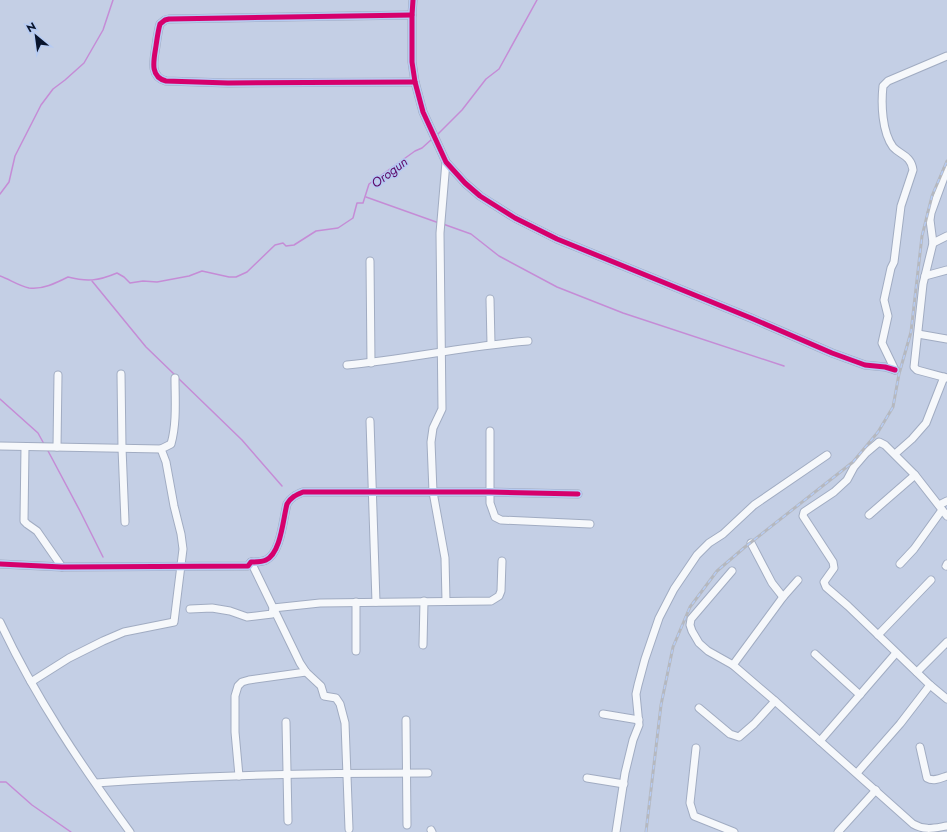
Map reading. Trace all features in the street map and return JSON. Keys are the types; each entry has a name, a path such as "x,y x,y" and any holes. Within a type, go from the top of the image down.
{"street":[{"path":"414,0 412,16 412,62 414,82 422,112 446,162 465,183 489,203 557,239 751,318 832,354 866,365 885,367 894,370 882,342 888,316 884,300 891,268 894,262 901,206 913,170 912,164 903,153 894,148 887,136 884,121 883,86 888,81 947,56"},
{"path":"412,16 169,19 160,24 153,64 157,77 166,81 228,83 414,82"},
{"path":"446,162 440,233 442,410 433,428 430,442 433,492 445,558 446,601"},
{"path":"895,454 912,439 926,423 945,377 915,369 915,354 925,276 933,243 930,220 931,213 947,169"},
{"path":"933,243 947,236"},
{"path":"370,261 371,363"},
{"path":"925,276 947,270"},
{"path":"490,299 491,344"},
{"path":"918,334 947,339"},
{"path":"347,365 441,353 491,344 528,341"},
{"path":"121,374 125,522"},
{"path":"58,375 58,447"},
{"path":"0,446 161,449 171,444 173,438 175,378"},
{"path":"370,421 371,492 376,602"},
{"path":"490,431 489,492 490,504 494,516 501,520 590,524"},
{"path":"943,510 915,475 885,444 879,442 873,446 854,467 847,480 834,492 804,512 803,516 833,562 834,568 824,582 826,587 930,685 947,699"},
{"path":"25,446 24,521 40,534 62,567"},
{"path":"31,682 69,658 124,632 174,622 183,549 182,534 174,506 166,462 161,449"},
{"path":"616,832 625,773 633,740 639,726 636,694 645,659 659,618 674,589 697,555 710,543 727,530 754,505 827,455"},
{"path":"869,515 915,475"},
{"path":"0,564 62,567 248,566 251,562 266,560 272,556 278,544 287,504 295,495 303,492 489,492 578,494"},
{"path":"900,564 914,549 943,510 947,501"},
{"path":"751,543 772,584 783,597"},
{"path":"273,608 320,603 491,601 495,600 501,591 502,561"},
{"path":"251,562 300,663 306,672 321,686 324,696 336,698 340,704 345,723 349,829"},
{"path":"732,571 691,619 690,625 692,631 700,643 708,651 733,665 913,824 920,828 929,829 947,826"},
{"path":"733,665 783,597 798,580"},
{"path":"878,635 931,580"},
{"path":"422,645 424,601"},
{"path":"356,602 356,651"},
{"path":"190,610 212,608 230,611 247,617 272,614 273,608"},
{"path":"0,622 31,682 59,730 130,832"},
{"path":"917,672 947,642"},
{"path":"820,741 896,653"},
{"path":"815,654 860,695"},
{"path":"239,776 235,732 236,689 242,682 249,680 306,672"},
{"path":"857,773 900,724 930,685"},
{"path":"699,708 730,734 739,737 754,724 775,701"},
{"path":"603,714 639,720"},
{"path":"406,720 407,825"},
{"path":"286,722 288,821"},
{"path":"920,747 928,778 930,780 935,780 947,776"},
{"path":"696,748 690,803 691,810 697,818 734,832"},
{"path":"96,783 145,779 239,776 347,773 428,773"},
{"path":"587,778 624,784"},
{"path":"839,832 876,790"}],"waterway":[{"path":"0,194 9,182 15,156 41,105 53,89 84,63 103,30 113,0"},
{"name":"Orogun","path":"437,135 462,110 486,79 499,69 537,0"},
{"name":"Orogun","path":"0,276 29,288 49,286 68,277 81,280 92,280 104,278 117,273 130,283 143,281 157,282 189,276 202,271 229,277 236,277 247,272 275,245 283,243 286,246 294,245 316,231 338,228 353,218 357,203 363,203 369,184 415,151 422,148 432,139"},
{"path":"366,197 439,223"},
{"path":"443,224 471,234 499,256 557,287 623,313 784,366"},
{"path":"92,281 146,347 175,375"},
{"path":"178,378 242,440 282,486"},
{"path":"0,399 38,433 44,444"},
{"path":"47,449 103,557"},
{"path":"0,782 6,782 32,805 71,832"}],"railway":[{"path":"646,832 661,705 673,647 690,607 717,571 745,547 853,462 878,432 893,407 899,374 911,332 922,236 932,196 947,161"}],"cycle path":[{"path":"413,0 412,62 415,82 423,112 446,162 465,183 480,196 515,218 557,239 751,318 832,353 865,365 885,367 895,370"},
{"path":"412,15 169,19 160,24 154,56 154,67 157,76 166,81 228,83 415,82"},
{"path":"0,564 62,567 248,566 251,562 264,561 271,556 278,543 287,504 292,498 303,492 489,492 578,494"}]}
